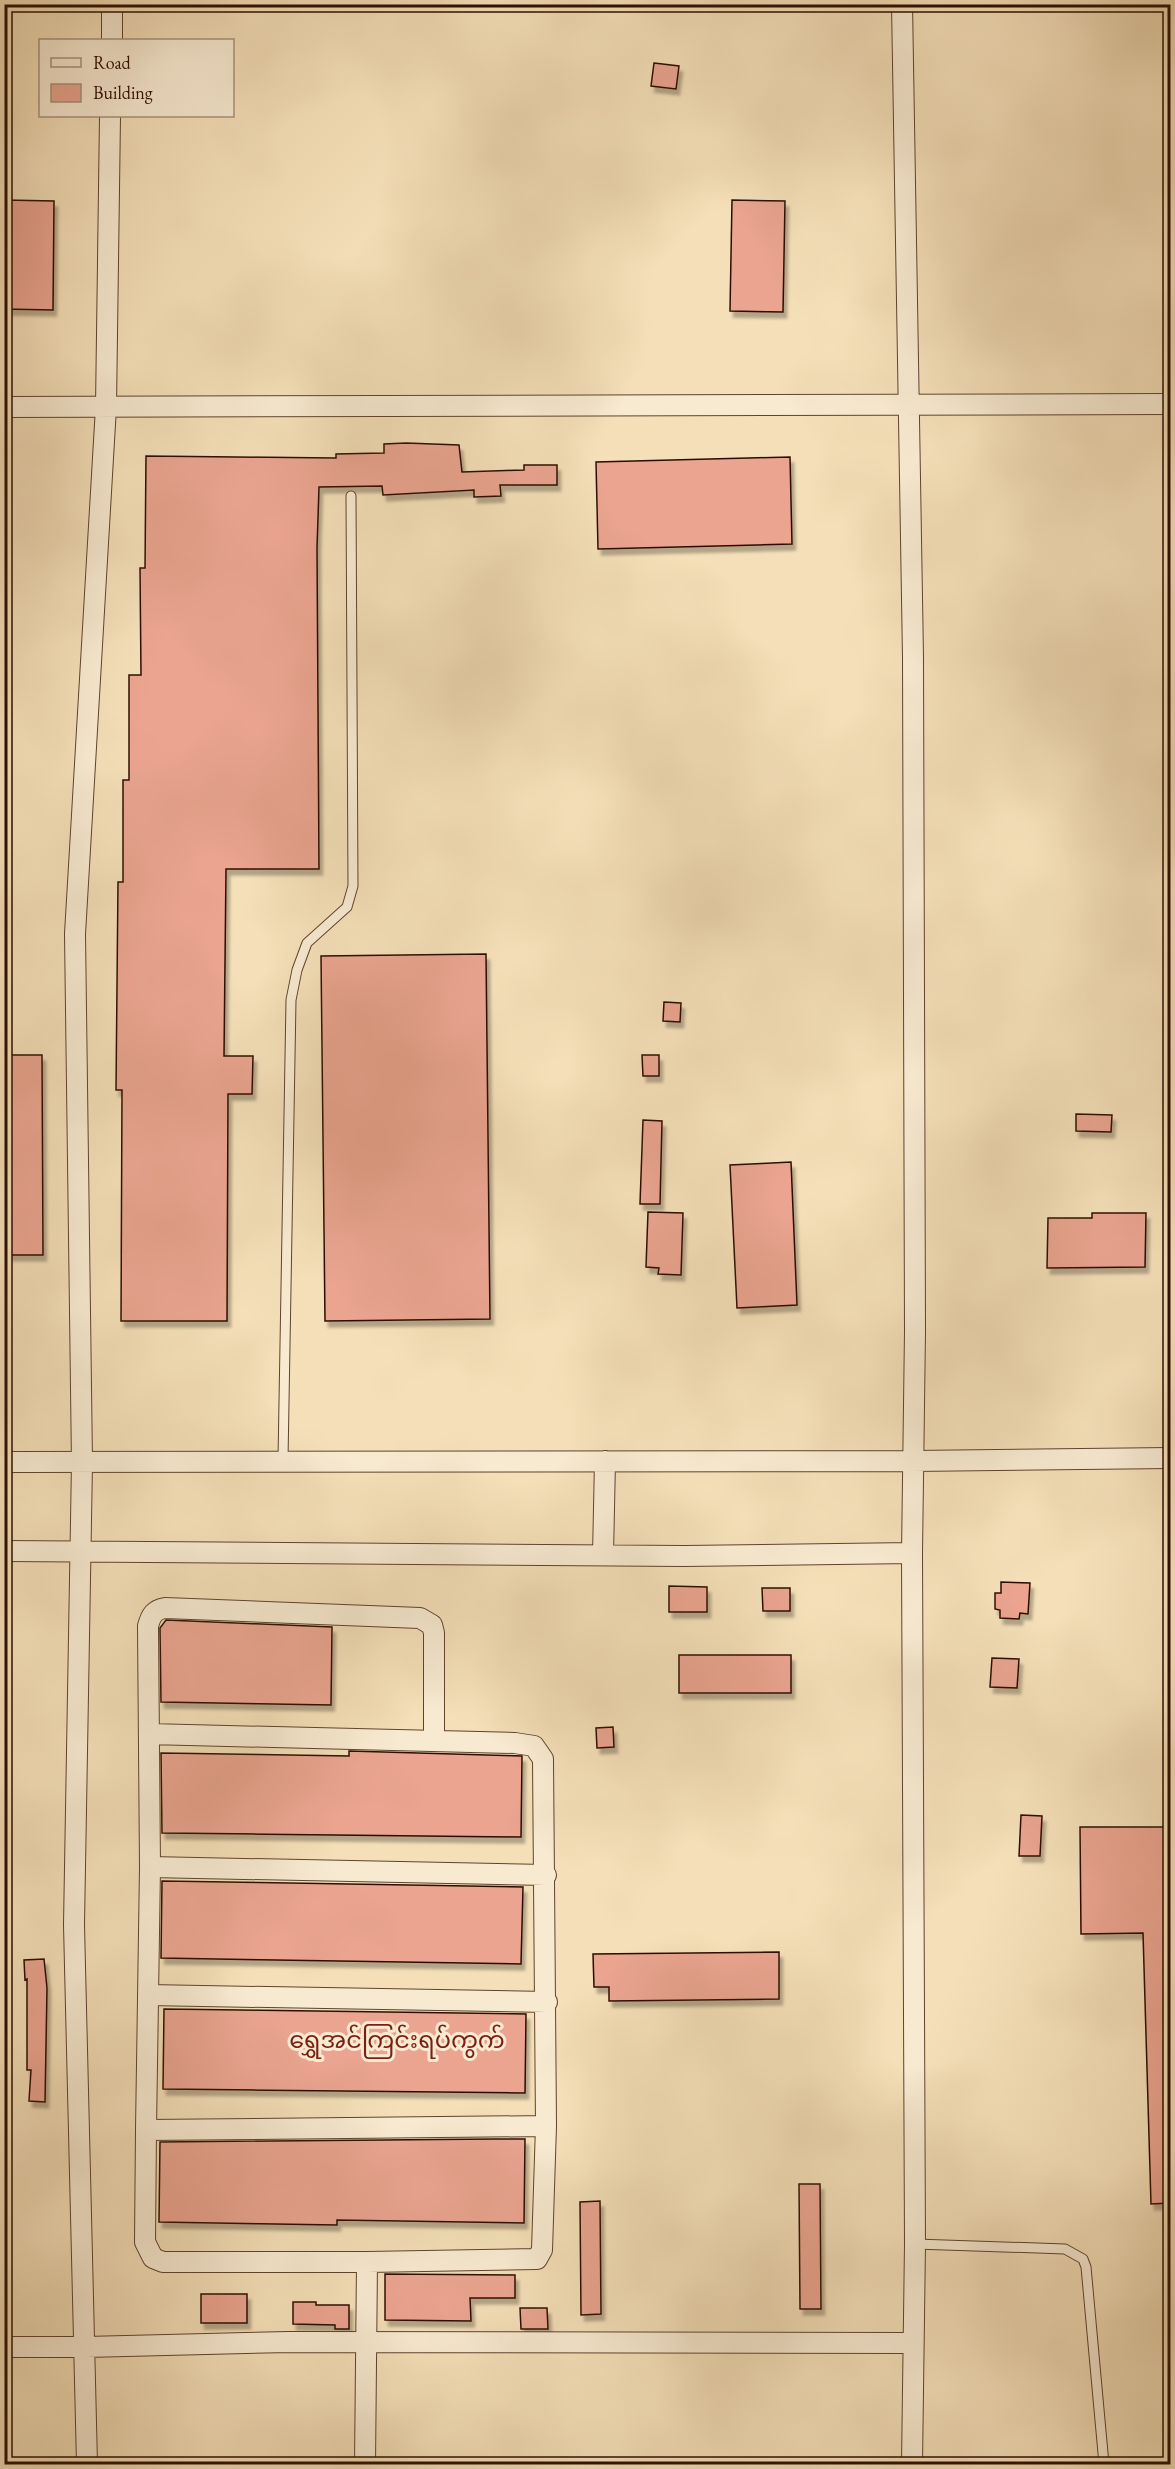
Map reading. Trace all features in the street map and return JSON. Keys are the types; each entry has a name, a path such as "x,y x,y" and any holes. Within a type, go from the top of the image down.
{"street":[{"path":"112,4 112,39"},
{"path":"902,4 913,692 912,1553 915,2244 912,2464"},
{"path":"87,2464 74,1925 82,1462 75,934 105,406 110,117"},
{"path":"4,407 1170,404"},
{"path":"4,1462 913,1461 1170,1458"},
{"path":"603,1556 604,1461"},
{"path":"4,1551 603,1556 912,1553"},
{"path":"149,1734 434,1739 515,1743 534,1746 540,1751 543,1759 547,2002 542,2250 537,2259 163,2262 153,2258 145,2242 150,1867 148,1626 150,1616 156,1610 165,1608 420,1618 432,1625 434,1633 434,1739"},
{"path":"150,1867 546,1875"},
{"path":"148,1995 547,2002"},
{"path":"146,2130 546,2126"},
{"path":"365,2464 364,2343 367,2262"},
{"path":"4,2347 86,2348 289,2342 912,2343"}],"lane":[{"path":"283,1460 291,1000 297,970 307,943 347,907 353,886 351,496"},
{"path":"915,2244 1065,2249 1083,2259 1086,2267 1104,2464"}],"building":[{"path":"654,63 679,66 676,89 651,86"},
{"path":"4,200 54,201 53,310 4,309"},
{"path":"732,200 785,201 783,312 730,311"},
{"path":"384,444 459,445 462,472 524,470 524,465 557,465 557,485 500,485 501,496 474,497 474,490 383,495 382,486 319,487 317,548 319,869 226,869 224,1056 253,1056 252,1094 228,1094 227,1321 121,1321 122,1090 116,1090 118,882 123,882 123,780 129,780 129,675 141,675 140,568 145,568 146,456 336,458 336,454 384,453"},
{"path":"790,457 792,544 598,549 596,462"},
{"path":"486,954 490,1319 325,1321 321,956"},
{"path":"664,1002 681,1003 680,1022 663,1021"},
{"path":"4,1055 42,1055 43,1255 4,1255"},
{"path":"642,1055 659,1055 659,1076 643,1076"},
{"path":"1076,1114 1112,1115 1111,1132 1076,1131"},
{"path":"643,1120 662,1121 660,1204 640,1204"},
{"path":"791,1162 797,1305 737,1308 730,1165"},
{"path":"648,1212 683,1213 681,1275 658,1274 659,1268 646,1267"},
{"path":"1092,1213 1146,1213 1145,1267 1047,1268 1048,1218 1092,1218"},
{"path":"1001,1582 1030,1583 1028,1614 1020,1613 1019,1619 1000,1618 1000,1610 995,1609 995,1593 1001,1593"},
{"path":"669,1586 707,1587 707,1612 669,1612"},
{"path":"762,1588 790,1588 790,1611 763,1611"},
{"path":"166,1620 332,1627 331,1705 161,1702 160,1628"},
{"path":"679,1655 791,1655 791,1693 679,1693"},
{"path":"992,1658 1019,1659 1017,1688 990,1687"},
{"path":"613,1727 614,1747 597,1748 596,1728"},
{"path":"349,1751 522,1756 521,1837 162,1833 161,1753 349,1756"},
{"path":"1021,1815 1042,1816 1040,1856 1019,1856"},
{"path":"1080,1827 1170,1827 1170,1933 1165,1933 1165,1974 1170,1974 1170,2203 1151,2204 1143,1933 1081,1934"},
{"path":"162,1881 523,1887 521,1964 161,1958"},
{"path":"779,1952 779,1999 609,2001 609,1987 594,1987 593,1954"},
{"path":"44,1959 47,1988 45,2102 29,2101 31,2070 27,2070 27,1979 25,1980 24,1960"},
{"path":"164,2009 526,2014 525,2093 163,2089"},
{"path":"525,2139 524,2223 337,2220 337,2225 159,2222 160,2142"},
{"path":"799,2184 820,2184 821,2309 800,2309"},
{"path":"600,2201 601,2314 581,2315 580,2202"},
{"path":"385,2274 515,2275 515,2298 470,2298 471,2321 385,2320"},
{"path":"201,2294 247,2294 247,2323 201,2323"},
{"path":"293,2302 349,2305 349,2329 335,2329 335,2325 293,2324"},
{"path":"520,2308 547,2308 548,2329 521,2329"}],"district":[{"name":"ရွှေအင်ကြင်းရပ်ကွက်","path":"397,2040"}]}
